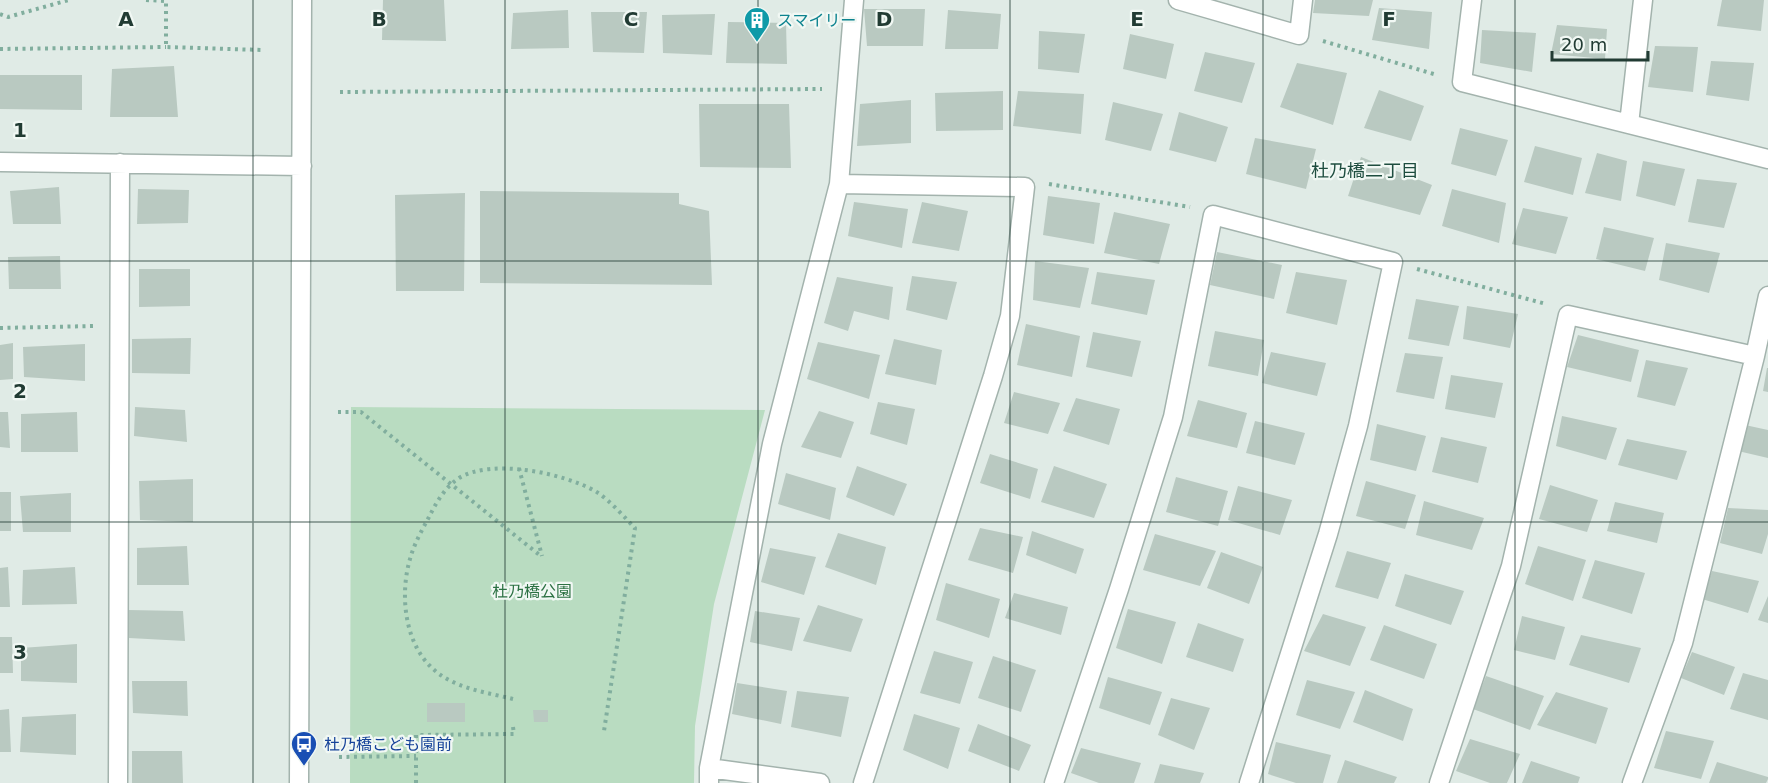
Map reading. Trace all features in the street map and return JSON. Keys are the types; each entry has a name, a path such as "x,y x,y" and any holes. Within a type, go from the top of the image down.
{"street":[{"path":"299,783 302,0"},
{"path":"820,783 709,776 772,444 839,184 854,0"},
{"path":"1178,0 1299,34 1303,0"},
{"path":"1472,0 1462,82 1768,159"},
{"path":"1629,124 1643,0"},
{"path":"0,162 302,166"},
{"path":"118,783 120,163"},
{"path":"839,184 1025,187 1010,316 863,783"},
{"path":"1054,783 1119,589 1173,417 1214,215 1393,262 1358,426 1328,534 1249,783"},
{"path":"1632,783 1683,643 1768,296"},
{"path":"1439,783 1511,566 1568,315 1755,356"}],"path":[{"path":"0,14 8,17 69,0"},
{"path":"146,0 166,1 166,47"},
{"path":"1299,34 1462,82"},
{"path":"0,49 166,47 262,50"},
{"path":"340,92 846,89"},
{"path":"1025,187 1038,182 1185,206 1214,215"},
{"path":"1393,262 1549,305 1568,315"},
{"path":"0,328 119,326"},
{"path":"338,411 361,412 542,557 519,468"},
{"path":"513,699 446,680 428,665 413,641 406,611 406,584 410,558 438,500 459,478 475,471 498,468 519,468 567,480 596,492 635,528 604,731"},
{"path":"416,783 416,735 514,734 513,727"},
{"path":"339,757 416,756"}],"green space":[{"name":"杜乃橋公園","path":"351,407 765,410 714,604 695,726 694,783 350,783"}],"building":[{"path":"383,0 444,0 446,41 382,40"},
{"path":"1315,0 1373,0 1369,16 1313,13"},
{"path":"1722,0 1764,0 1761,31 1717,26"},
{"path":"1379,8 1432,12 1429,49 1372,40"},
{"path":"864,9 925,9 923,46 867,46"},
{"path":"568,10 569,48 511,49 513,13"},
{"path":"948,10 1001,14 998,49 945,49"},
{"path":"591,12 647,12 644,53 593,52"},
{"path":"715,14 712,55 663,53 662,15"},
{"name":"スマイリー","path":"728,22 786,23 787,64 726,63"},
{"path":"1557,25 1607,29 1605,59 1551,54"},
{"path":"1482,30 1536,33 1532,72 1480,63"},
{"path":"1039,31 1085,34 1079,73 1038,69"},
{"path":"1130,34 1174,44 1166,79 1123,69"},
{"path":"1655,46 1698,47 1693,92 1648,87"},
{"path":"1205,52 1255,63 1242,103 1194,91"},
{"path":"1711,61 1754,63 1749,101 1706,95"},
{"path":"1297,63 1347,73 1333,125 1280,107"},
{"path":"174,66 178,117 110,117 112,69"},
{"path":"0,75 82,75 82,110 0,109"},
{"path":"1379,90 1424,106 1411,141 1364,128"},
{"path":"1003,91 1003,130 936,131 935,93"},
{"path":"1018,91 1084,94 1081,134 1013,126"},
{"path":"911,100 911,143 857,146 860,104"},
{"path":"1113,102 1163,114 1151,151 1105,140"},
{"path":"699,104 789,104 791,168 700,167"},
{"path":"1179,112 1228,127 1216,162 1169,150"},
{"path":"1460,128 1508,140 1496,176 1451,164"},
{"path":"1255,138 1316,149 1306,189 1246,174"},
{"path":"1535,146 1582,158 1573,195 1524,182"},
{"path":"1597,153 1627,161 1621,201 1585,193"},
{"path":"1361,157 1432,185 1420,215 1348,196"},
{"path":"1643,161 1685,169 1675,206 1636,196"},
{"path":"1697,179 1737,183 1724,228 1688,222"},
{"path":"59,187 61,224 13,224 10,191"},
{"path":"138,189 189,190 188,223 137,224"},
{"path":"1452,189 1506,203 1499,243 1442,226"},
{"path":"480,191 679,193 679,204 709,211 712,285 480,283"},
{"path":"465,193 464,291 396,291 395,195"},
{"path":"1048,196 1100,203 1094,244 1043,235"},
{"path":"854,202 908,209 902,248 848,236"},
{"path":"922,202 968,211 959,251 912,243"},
{"path":"1523,208 1568,217 1556,254 1512,244"},
{"path":"1114,212 1170,224 1159,264 1104,253"},
{"path":"1604,227 1654,238 1645,271 1596,259"},
{"path":"1666,243 1720,253 1709,293 1659,280"},
{"path":"1217,252 1282,265 1274,299 1210,285"},
{"path":"60,256 61,289 9,289 8,257"},
{"path":"1035,261 1089,268 1080,308 1033,300"},
{"path":"139,269 190,269 190,306 139,307"},
{"path":"1097,272 1155,280 1147,315 1091,304"},
{"path":"1296,272 1347,280 1337,325 1286,313"},
{"path":"912,276 957,282 947,320 906,310"},
{"path":"837,277 893,287 889,320 854,311 848,331 824,323"},
{"path":"1416,299 1459,306 1449,346 1408,339"},
{"path":"1467,306 1518,314 1510,348 1463,339"},
{"path":"1026,324 1080,336 1072,377 1017,365"},
{"path":"1215,331 1264,340 1258,376 1208,366"},
{"path":"1093,332 1141,341 1132,377 1086,367"},
{"path":"1578,335 1639,350 1631,382 1567,367"},
{"path":"191,338 190,374 132,373 132,339"},
{"path":"894,339 942,350 936,385 885,374"},
{"path":"818,342 880,355 869,399 807,379"},
{"path":"13,343 13,379 0,380 0,345"},
{"path":"85,344 85,381 24,377 23,347"},
{"path":"1271,352 1326,363 1317,396 1262,383"},
{"path":"1405,353 1443,357 1434,399 1396,392"},
{"path":"1646,360 1688,368 1675,406 1637,397"},
{"path":"1768,368 1768,392 1763,391"},
{"path":"1451,375 1503,383 1495,418 1445,409"},
{"path":"1014,392 1060,403 1048,434 1004,423"},
{"path":"1076,398 1120,409 1109,445 1063,431"},
{"path":"1198,400 1247,413 1237,448 1187,436"},
{"path":"878,402 915,409 907,445 870,434"},
{"path":"135,407 185,410 187,442 134,436"},
{"path":"819,411 854,422 841,458 801,447"},
{"path":"0,412 8,412 10,448 0,447"},
{"path":"77,412 78,452 21,452 21,414"},
{"path":"1562,416 1617,428 1606,460 1556,446"},
{"path":"1255,421 1305,433 1295,465 1246,453"},
{"path":"1377,424 1426,436 1416,471 1370,460"},
{"path":"1745,425 1768,430 1768,458 1738,451"},
{"path":"1441,437 1487,447 1478,483 1432,472"},
{"path":"1627,439 1687,451 1677,480 1618,465"},
{"path":"990,454 1038,469 1030,499 980,483"},
{"path":"857,466 907,484 894,516 846,497"},
{"path":"1054,466 1107,484 1094,518 1041,502"},
{"path":"786,473 836,488 830,520 778,504"},
{"path":"1176,477 1228,491 1218,526 1166,512"},
{"path":"193,479 193,522 140,520 139,481"},
{"path":"1366,481 1416,495 1405,529 1356,516"},
{"path":"1550,485 1598,500 1587,532 1539,519"},
{"path":"1238,486 1292,500 1280,535 1228,520"},
{"path":"0,492 11,492 11,531 0,531"},
{"path":"71,493 71,532 23,532 20,496"},
{"path":"1424,501 1484,518 1472,550 1416,535"},
{"path":"1615,502 1664,513 1657,543 1607,531"},
{"path":"1728,508 1768,510 1768,534 1762,554 1720,543"},
{"path":"980,528 1023,537 1013,573 968,560"},
{"path":"1032,531 1084,549 1076,574 1026,555"},
{"path":"838,533 886,547 876,585 825,567"},
{"path":"1155,534 1216,551 1200,586 1143,570"},
{"path":"187,546 189,585 137,585 137,548"},
{"path":"1538,546 1586,560 1573,601 1525,584"},
{"path":"770,548 816,557 804,595 761,582"},
{"path":"1347,551 1391,563 1378,599 1335,587"},
{"path":"1221,552 1263,567 1249,604 1207,588"},
{"path":"1595,560 1645,573 1632,614 1582,598"},
{"path":"8,567 10,607 0,607 0,568"},
{"path":"75,567 77,604 22,605 23,570"},
{"path":"1712,571 1759,581 1748,613 1702,599"},
{"path":"1405,574 1464,591 1451,625 1395,606"},
{"path":"946,583 1000,599 989,638 936,620"},
{"path":"1014,593 1068,607 1061,635 1005,618"},
{"path":"1768,596 1768,623 1758,620"},
{"path":"818,605 863,619 851,652 803,641"},
{"path":"1128,609 1176,622 1162,664 1116,648"},
{"path":"128,610 183,611 185,641 129,638"},
{"path":"755,611 800,618 792,651 750,642"},
{"path":"1323,614 1366,627 1350,666 1304,651"},
{"path":"1522,616 1565,627 1555,660 1514,650"},
{"path":"1198,623 1244,639 1233,672 1186,657"},
{"path":"1384,625 1437,644 1424,679 1370,660"},
{"path":"1581,635 1641,648 1629,683 1569,665"},
{"path":"0,637 12,637 13,673 0,673"},
{"path":"77,644 77,683 21,681 21,648"},
{"path":"934,651 973,662 960,704 920,693"},
{"path":"1692,652 1735,667 1724,695 1681,678"},
{"path":"993,656 1036,670 1021,712 978,698"},
{"path":"1743,673 1768,680 1768,720 1730,709"},
{"path":"1486,676 1544,696 1530,730 1473,709"},
{"path":"1108,677 1162,692 1150,725 1099,708"},
{"path":"1307,680 1355,692 1340,729 1296,715"},
{"path":"132,681 187,681 188,716 133,713"},
{"path":"737,683 787,691 781,724 732,714"},
{"path":"1365,690 1413,709 1403,741 1353,722"},
{"path":"797,691 849,697 841,737 791,727"},
{"path":"1556,692 1608,708 1596,744 1537,725"},
{"path":"1171,698 1210,708 1194,750 1158,735"},
{"path":"427,703 465,703 465,722 427,722"},
{"path":"9,709 11,752 0,752 0,710"},
{"path":"533,710 548,710 548,722 534,722"},
{"path":"76,714 76,755 20,752 22,717"},
{"path":"914,714 960,728 948,769 903,750"},
{"path":"978,724 1031,745 1019,771 968,751"},
{"path":"1666,731 1714,741 1701,779 1654,768"},
{"path":"1470,739 1520,754 1507,783 1490,783 1456,771"},
{"path":"1276,742 1331,755 1323,783 1296,783 1268,774"},
{"path":"1081,748 1141,763 1134,783 1099,783 1071,773"},
{"path":"132,751 182,751 183,783 132,783"},
{"path":"1345,760 1397,777 1394,783 1337,783"},
{"path":"1531,761 1580,777 1578,783 1522,783"},
{"path":"1717,762 1768,777 1768,779 1766,783 1709,783"},
{"path":"1160,764 1204,773 1200,783 1154,783"}],"place":[{"name":"スマイリー","path":"757,43"},
{"name":"杜乃橋こども園前","path":"304,767"}],"district":[{"name":"杜乃橋二丁目","path":"1365,171"}]}
